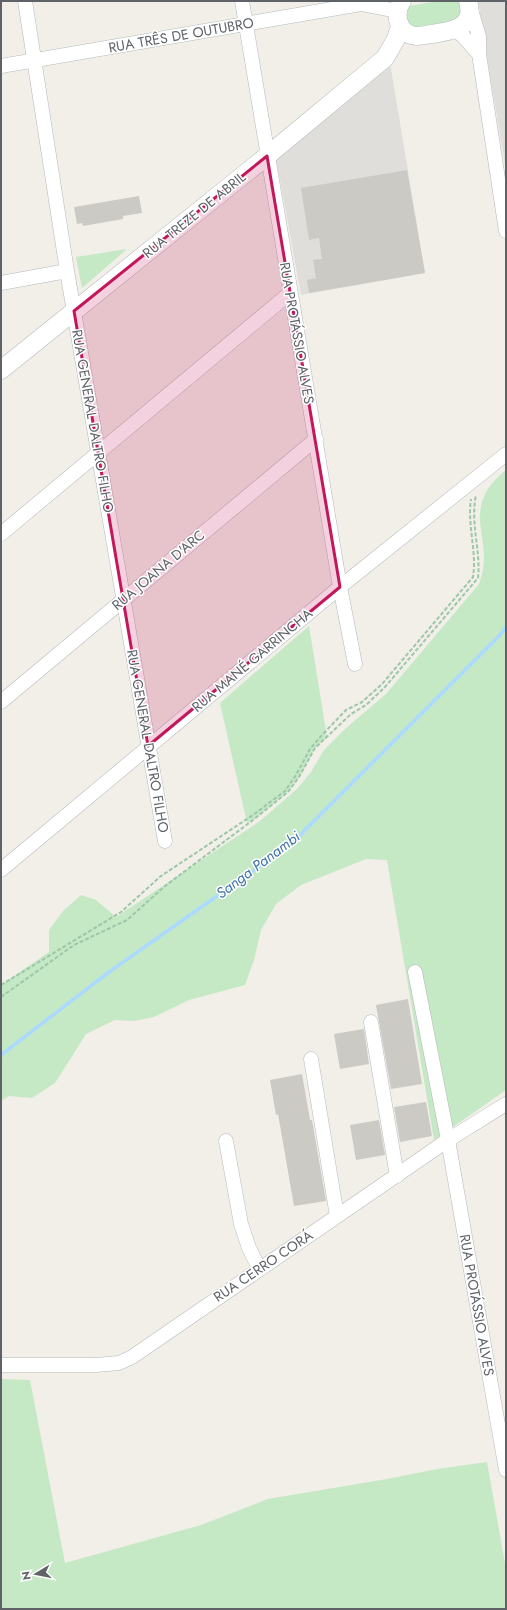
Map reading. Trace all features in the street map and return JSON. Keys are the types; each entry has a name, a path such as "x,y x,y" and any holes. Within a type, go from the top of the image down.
{"street":[{"name":"RUA GENERAL DALTRO FILHO","path":"25,1 67,271 165,841"},
{"name":"RUA PROTÁSSIO ALVES","path":"242,1 340,587 355,664"},
{"name":"RUA TRÊS DE OUTUBRO","path":"1,66 364,2 400,13"},
{"path":"400,13 405,31 417,36 455,30 462,27 469,15 469,4"},
{"path":"469,4 479,36 479,54 506,231"},
{"name":"RUA TREZE DE ABRIL","path":"385,58 396,39 400,13"},
{"path":"455,30 463,36 479,54"},
{"name":"RUA TREZE DE ABRIL","path":"1,370 267,156 385,58 397,52 417,36"},
{"path":"1,283 67,271"},
{"path":"1,534 290,293"},
{"name":"RUA JOANA D'ARC","path":"1,702 316,438"},
{"name":"RUA MANÉ GARRINCHA","path":"1,870 340,587 506,454"},
{"name":"RUA PROTÁSSIO ALVES","path":"415,972 448,1140 506,1470"},
{"path":"371,1022 397,1176"},
{"path":"311,1059 337,1216"},
{"name":"RUA CERRO CORÁ","path":"1,1365 119,1363 132,1357 259,1268 397,1176 448,1140 506,1104"},
{"path":"226,1141 241,1224 259,1268"}],"path":[{"path":"1,997 74,945 127,920 165,886 288,792 299,777 315,748 351,714 366,705 385,687 478,578 479,566 474,525 475,496 479,490"},
{"path":"1,985 121,912 162,876 253,815 285,791 296,775 310,749 346,710 362,702 382,684 473,577 475,568 469,510 472,494"}],"highlighted area":[{"path":"267,156 340,587 148,746 74,311"}],"shaded area":[{"path":"478,1 506,1 506,171"},
{"path":"390,63 425,273 301,295 276,158"}],"green space":[{"path":"437,1 458,1 462,11 459,21 415,33 405,27 407,9 410,6"},
{"path":"127,249 82,288 76,257"},
{"path":"506,470 506,1090 434,1140 387,860 366,859 301,885 276,904 261,930 254,960 245,985 189,1000 154,1017 134,1021 115,1020 86,1034 55,1083 32,1098 9,1096 1,1101 1,985 49,952 49,930 63,911 81,895 96,900 116,917 260,821 297,789 311,772 324,750 345,729 386,694 479,584 483,568 484,553 480,525 480,512 483,498 491,485"},
{"path":"309,626 327,737 315,748 299,777 288,792 253,820 247,823 220,703"},
{"path":"1,1379 30,1380 65,1563 201,1525 268,1499 437,1469 487,1462 506,1569 506,1609 1,1609"}],"building":[{"path":"407,170 425,273 309,293 307,280 316,278 313,260 322,259 319,238 309,240 301,188"},
{"path":"139,196 142,213 123,216 123,219 83,226 82,223 77,224 74,207"},
{"path":"408,999 422,1084 391,1089 376,1005"},
{"path":"364,1029 369,1064 340,1069 334,1034"},
{"path":"302,1074 310,1120 312,1120 326,1201 294,1206 278,1114 276,1115 270,1080"},
{"path":"426,1102 432,1136 400,1142 394,1107"},
{"path":"379,1120 385,1155 356,1160 350,1125"}],"waterway":[{"name":"Sanga Panambi","path":"1,1055 109,972 291,844 500,635 506,627"}]}
